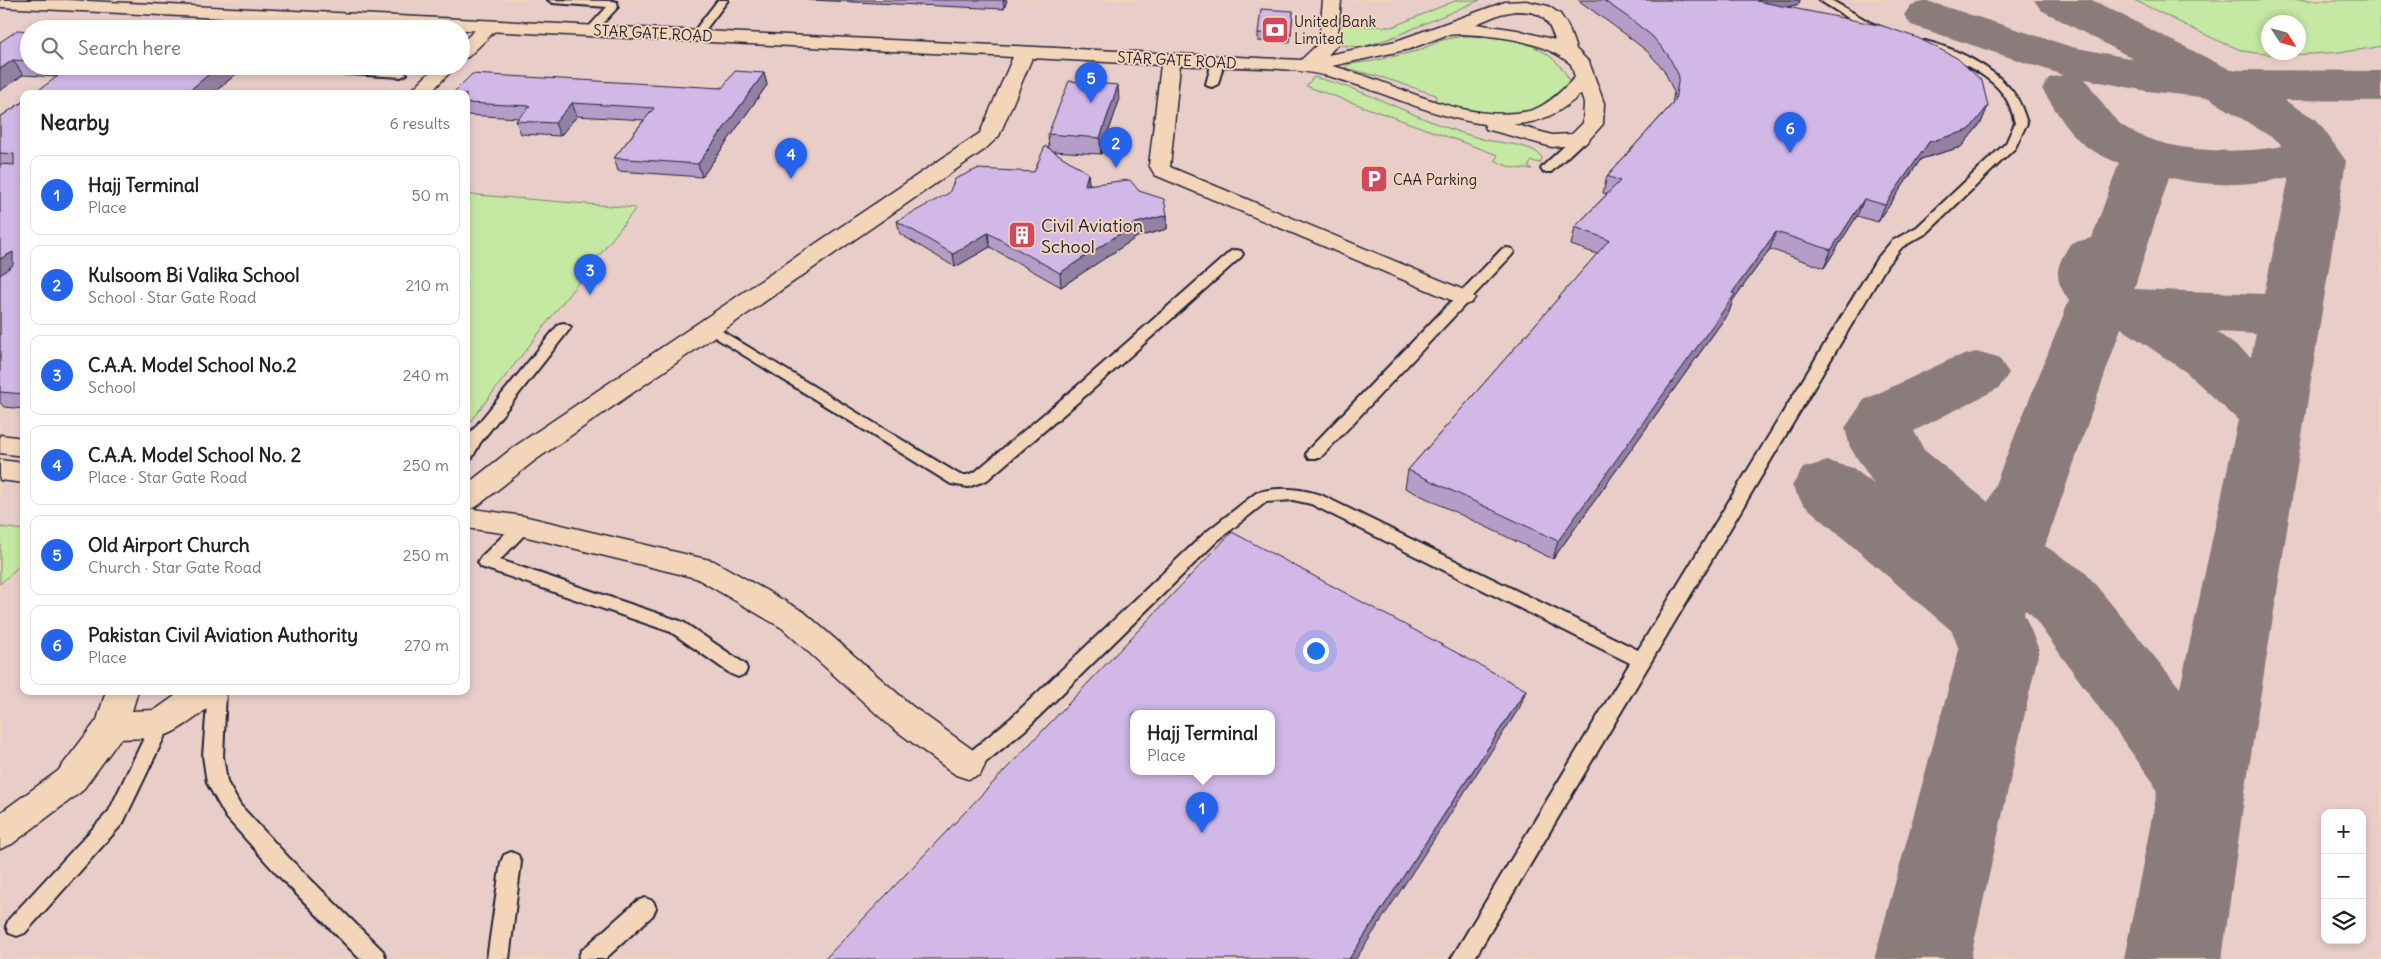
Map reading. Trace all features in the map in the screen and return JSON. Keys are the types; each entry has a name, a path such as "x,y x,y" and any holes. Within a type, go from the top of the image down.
{"street":[{"path":"1306,66 1317,30 1317,0"},
{"path":"1306,66 1328,45 1331,30 1332,0"},
{"path":"1470,20 1492,0"},
{"name":"STAR GATE ROAD","path":"0,2 305,20"},
{"path":"1306,66 1368,54 1406,44 1514,4 1543,6 1554,18 1568,53"},
{"name":"STAR GATE ROAD","path":"470,26 696,35 1306,66"},
{"path":"470,45 490,26"},
{"path":"1306,66 1367,82 1428,105 1507,130 1552,141 1578,140 1592,124 1594,103 1579,60 1560,48 1509,34 1449,29"},
{"path":"470,497 524,454 983,141 989,136 1025,52"},
{"path":"1171,59 1159,165 1162,171 1463,298"},
{"path":"422,90 438,75"},
{"path":"1466,116 1506,119 1536,116 1568,97 1585,78"},
{"path":"0,444 20,446"},
{"path":"0,470 20,472"},
{"path":"470,519 523,526 704,568 793,620 901,716 968,765"},
{"path":"0,833 70,781 111,726 121,695"},
{"path":"111,726 161,723 201,695"}],"lane":[{"path":"553,0 613,4 613,7 591,30"},
{"path":"696,35 723,0"},
{"path":"1462,959 1881,263 1897,244 1922,230 2011,145 2021,123 2014,103 1999,85 1976,66 1959,57 1865,24 1824,0"},
{"path":"1212,84 1218,62"},
{"path":"1547,169 1578,140"},
{"path":"1314,454 1507,252"},
{"path":"707,328 957,480 968,481 981,476 1087,386 1236,254"},
{"path":"470,447 564,327"},
{"path":"968,765 1018,724 1211,537 1262,498 1293,494 1315,499 1642,660"},
{"path":"523,526 487,562 677,627 738,669"},
{"path":"217,695 214,756 217,783 233,811 283,866 375,959"},
{"path":"17,926 116,817 161,723"},
{"path":"498,959 511,862"},
{"path":"589,959 644,908"}],"shaded area":[{"path":"0,0 2381,0 2381,959 0,959"}],"green space":[{"path":"1457,0 1480,0 1391,38 1363,47 1337,45 1339,25 1392,27"},
{"path":"2134,0 2380,0 2381,46 2351,51 2306,54 2306,15 2261,15 2261,53 2241,50"},
{"path":"1463,36 1510,39 1539,49 1562,68 1570,82 1559,97 1545,106 1528,112 1509,114 1489,113 1435,101 1436,95 1384,78 1345,68 1349,64 1373,61 1417,51 1442,40"},
{"path":"1314,77 1357,90 1461,133 1489,141 1532,149 1542,158 1540,163 1532,161 1528,166 1532,169 1518,168 1500,163 1495,160 1498,155 1306,86"},
{"path":"470,194 636,208 470,422"},
{"path":"0,527 20,530 20,565 0,584"}],"building":[{"path":"1603,0 1759,0 1757,1 1883,26 1918,38 1957,58 1982,81 1988,106 1969,130 1929,142 1885,205 1864,199 1831,250 1776,232 1732,293 1735,294 1558,541 1408,470 1609,240 1575,227 1620,181 1607,176 1675,101 1679,76 1668,55 1652,36"},
{"name":"United Bank Limited","path":"1261,9 1293,11 1291,34 1258,33"},
{"path":"20,30 20,60 13,60 0,69 0,42"},
{"path":"735,71 764,73 698,164 614,158 654,108 572,103 555,123 516,121 530,106 470,103 470,90 456,90 472,74 722,88"},
{"path":"59,75 208,75 190,90 39,90"},
{"path":"1069,81 1118,85 1100,138 1048,134"},
{"path":"20,104 20,394 0,392 0,275 13,265 13,252 0,259 0,164 14,165 14,154 0,153 0,117"},
{"name":"Civil Aviation School","path":"1045,146 1088,173 1085,185 1130,180 1139,191 1164,199 1167,215 1136,223 1060,273 988,233 953,254 897,221 949,193 955,179 977,169 1034,172"},
{"path":"1232,532 1526,690 1349,959 825,959"}],"taxiway":[{"path":"2057,0 2222,85"},
{"path":"1927,15 2062,60 2147,76 2222,85"},
{"path":"2222,85 2381,86"},
{"path":"2222,85 2298,131 2319,161 2273,416"},
{"path":"2067,89 2089,121 2105,137 2148,156"},
{"path":"2148,156 2194,166 2229,167 2285,162 2312,152"},
{"path":"2101,297 2148,156"},
{"path":"2092,256 2087,279 2089,286 2101,297"},
{"path":"2004,556 2101,297"},
{"path":"2101,297 2131,308 2269,315 2282,311 2293,303"},
{"path":"2135,310 2192,344 2209,357 2242,385 2273,416"},
{"path":"1976,373 1888,416 1879,428 1885,447 1899,467 2004,556"},
{"path":"2201,792 2273,416"},
{"path":"1828,486 1985,614"},
{"path":"1985,614 2004,556"},
{"path":"2004,556 2058,593 2190,764 2201,792"},
{"path":"1924,959 1923,956 1999,650 1985,614"},
{"path":"2173,959 2201,792"}],"place":[{"name":"United Bank Limited","path":"1275,30"},
{"name":"Old Airport Church","path":"1091,103"},
{"name":"Pakistan Civil Aviation Authority","path":"1790,153"},
{"name":"Kulsoom Bi Valika School","path":"1116,168"},
{"name":"C.A.A. Model School No. 2","path":"791,179"},
{"name":"CAA Parking","path":"1374,179"},
{"name":"Civil Aviation School","path":"1022,235"},
{"name":"C.A.A. Model School No.2","path":"590,295"},
{"name":"Hajj Terminal","path":"1202,833"}]}
